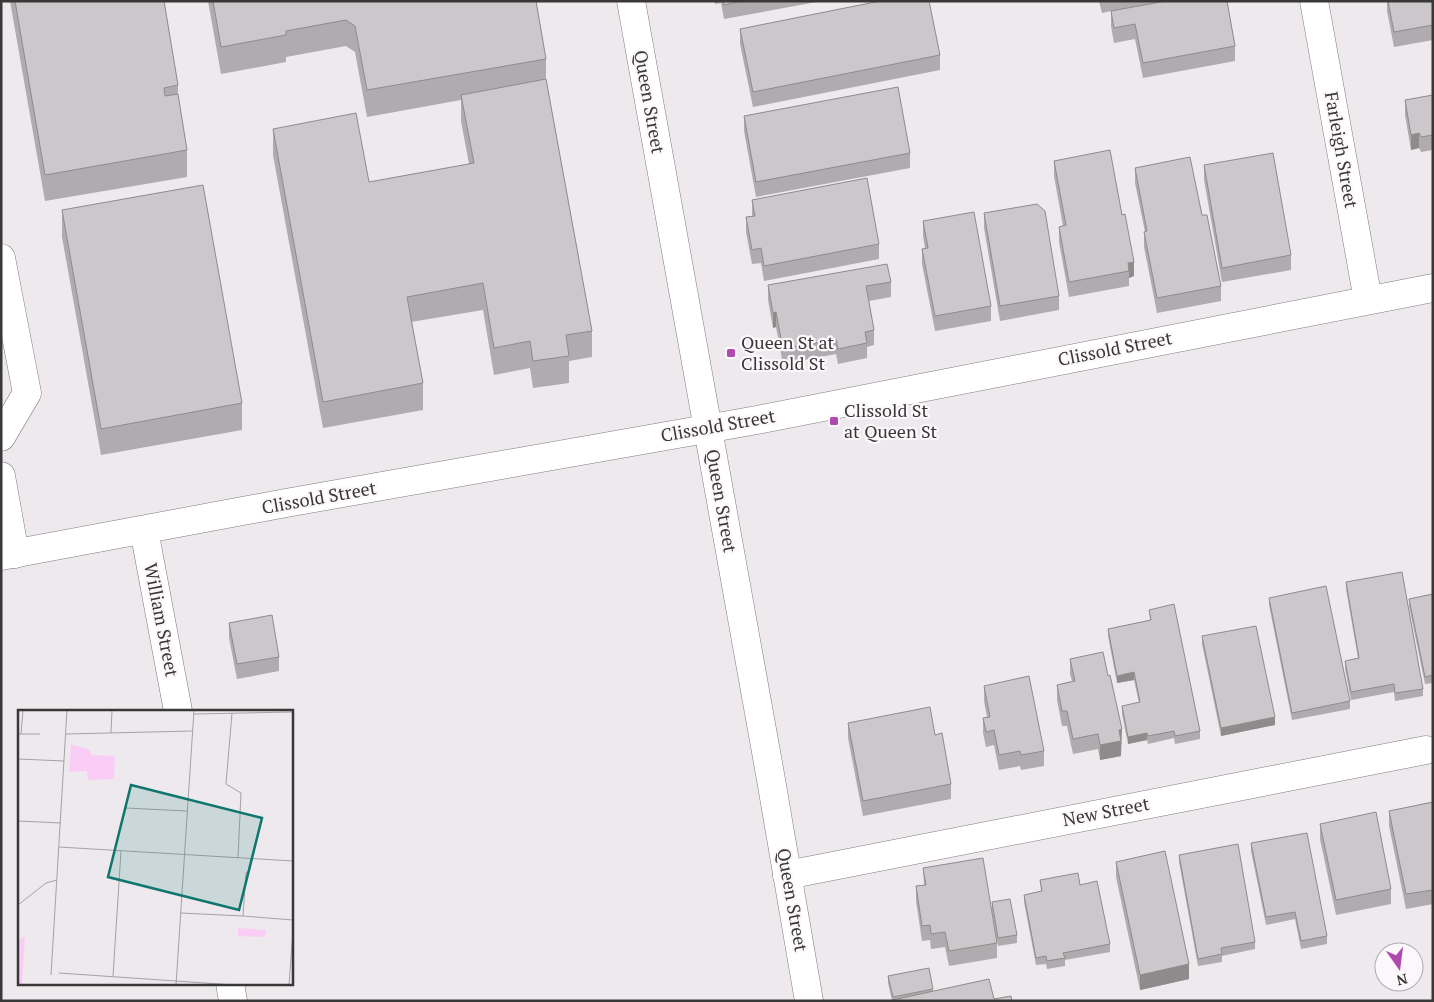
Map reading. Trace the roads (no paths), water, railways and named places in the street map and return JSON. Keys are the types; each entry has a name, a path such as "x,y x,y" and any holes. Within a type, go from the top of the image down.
{"street":[{"name":"Queen Street","path":"631,1 809,1001"},
{"name":"Farleigh Street","path":"1314,1 1368,300"},
{"path":"1,258 26,393 1,437"},
{"name":"Clissold Street","path":"8,555 757,420 1433,288"},
{"path":"1,476 8,555"},
{"name":"William Street","path":"144,530 178,710"},
{"name":"New Street","path":"787,876 1426,750"},
{"path":"230,984 233,1001"}],"place":[{"name":"Queen St at Clissold St","path":"731,353"},
{"name":"Clissold St at Queen St","path":"834,421"}]}
